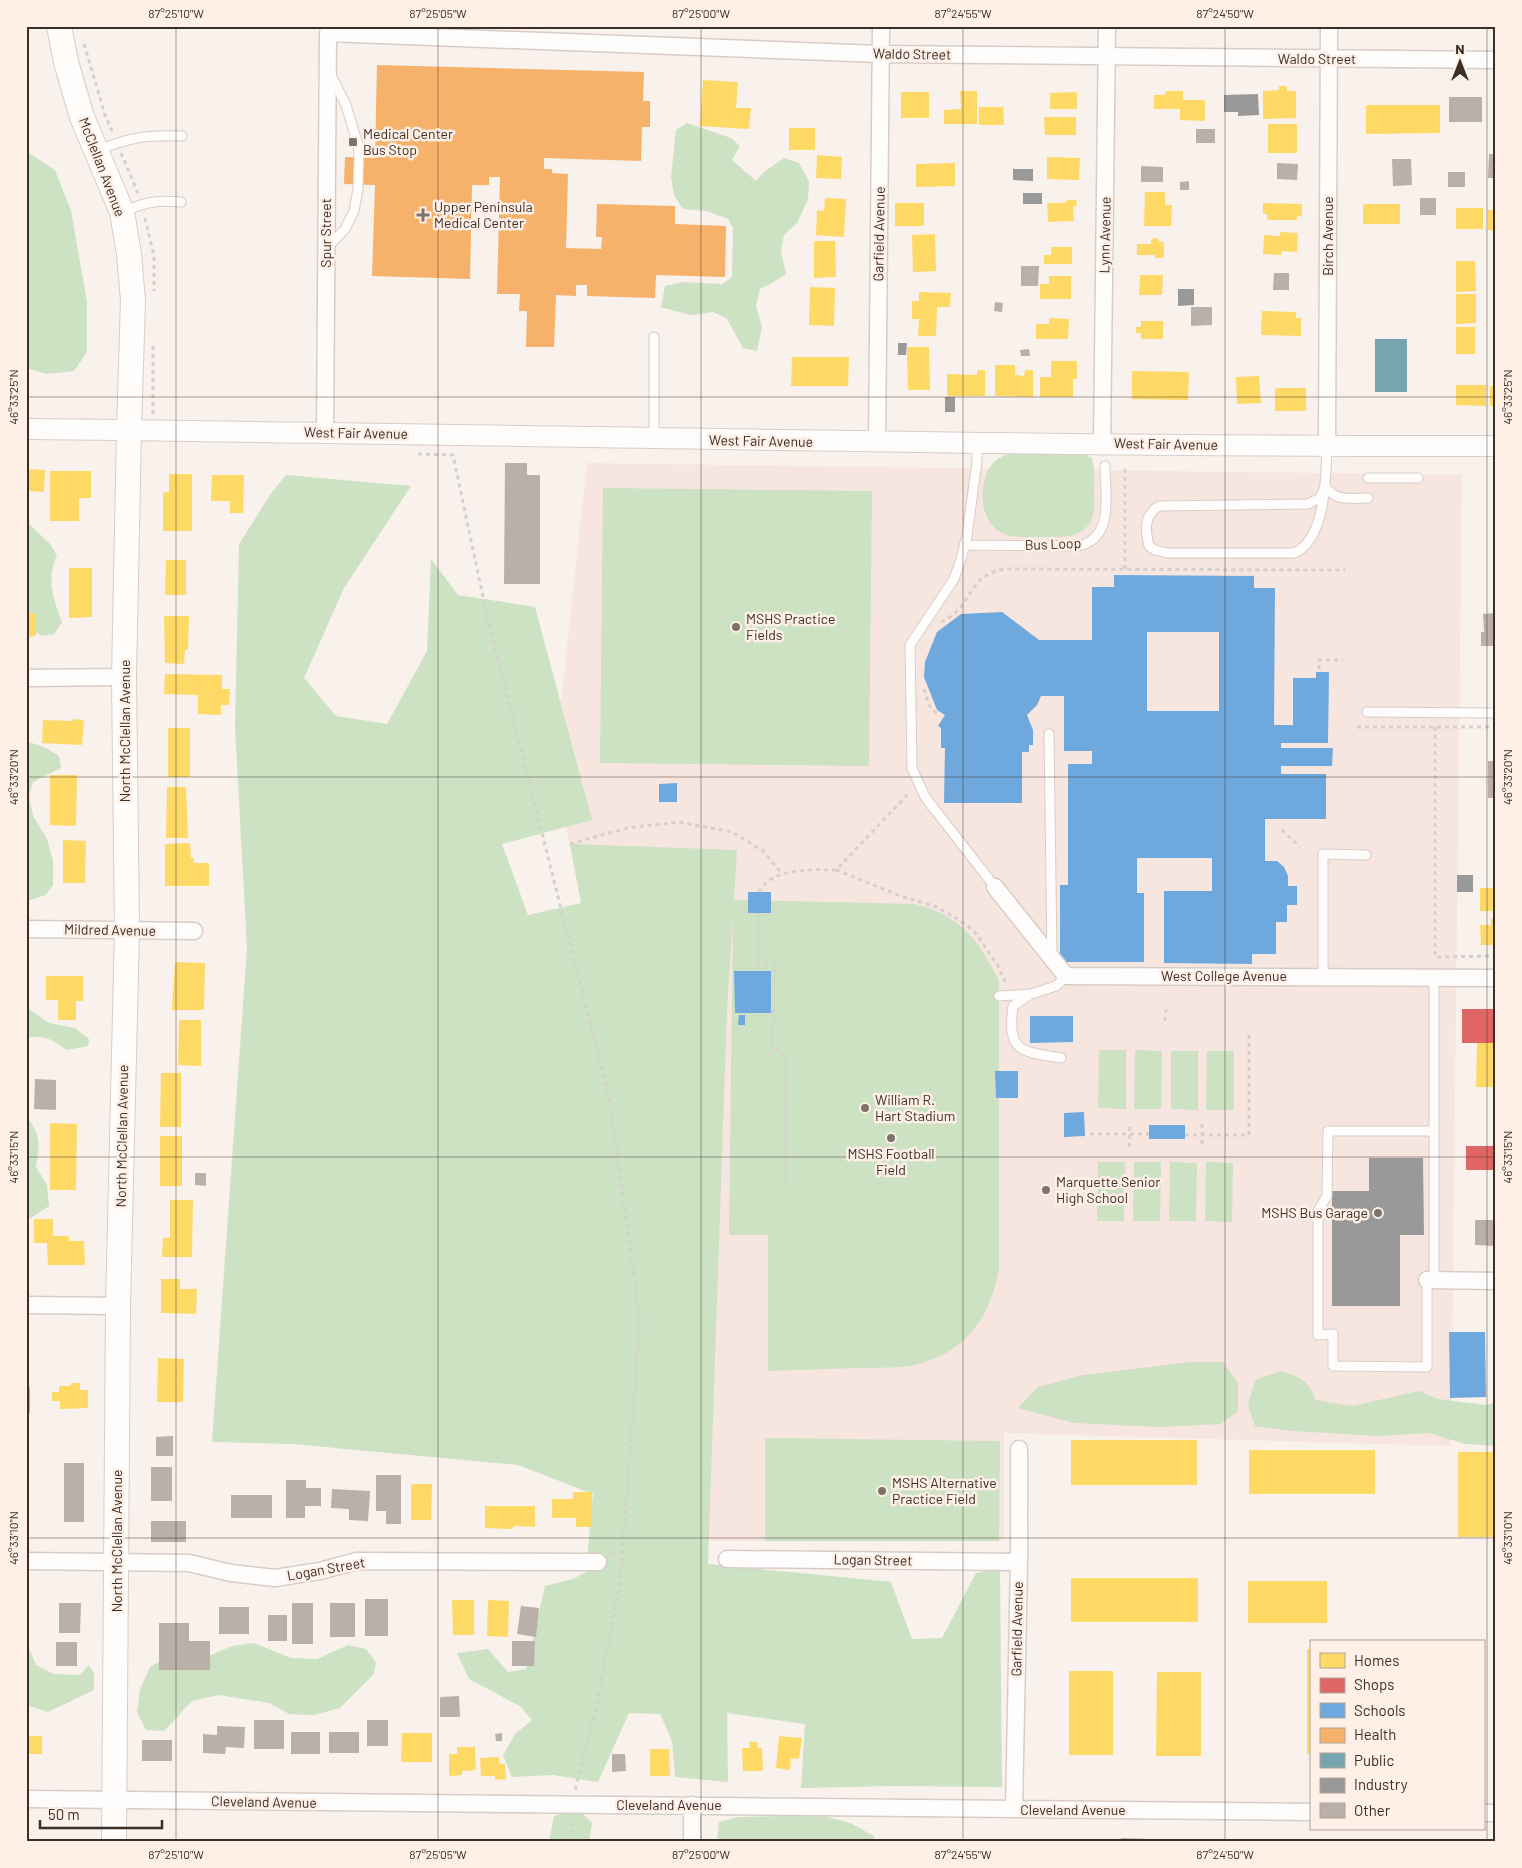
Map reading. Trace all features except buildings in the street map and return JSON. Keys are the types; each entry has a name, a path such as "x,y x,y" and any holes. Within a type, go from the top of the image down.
{"main road":[{"name":"McClellan Avenue","path":"59,26 66,62 82,117 106,147 132,208 129,254 133,300 129,430"},
{"name":"North McClellan Avenue","path":"114,1842 118,1306 127,930 124,677 129,430"}],"street":[{"name":"Garfield Avenue","path":"877,443 881,26"},
{"name":"Lynn Avenue","path":"1102,444 1107,26"},
{"name":"Birch Avenue","path":"1327,446 1329,26"},
{"name":"Waldo Street","path":"328,33 880,54 1496,60"},
{"name":"Spur Street","path":"325,433 328,33"},
{"name":"West Fair Avenue","path":"26,429 877,443 1496,446"},
{"path":"26,678 124,677"},
{"path":"995,887 1066,976"},
{"name":"Mildred Avenue","path":"26,929 194,931"},
{"name":"West College Avenue","path":"1066,976 1496,978"},
{"path":"1430,1280 1496,1281"},
{"path":"26,1305 118,1306"},
{"name":"Garfield Avenue","path":"1014,1809 1019,1562 1019,1449"},
{"name":"Logan Street","path":"727,1559 1019,1562"},
{"name":"Logan Street","path":"26,1561 189,1564 232,1573 276,1578 320,1571 357,1561 598,1562"},
{"name":"Cleveland Avenue","path":"26,1799 1310,1812"},
{"path":"692,1805 692,1842"}],"lane":[{"path":"326,249 345,229 354,211 358,189 359,154 346,105 327,69"},
{"path":"106,147 143,137 182,136"},
{"path":"132,208 161,201 181,202"},
{"path":"654,337 654,439"},
{"path":"977,443 977,461 964,545 954,579 910,645 912,768 925,797 995,887"},
{"path":"1325,487 1320,498 1308,504 1159,506 1152,510 1148,518 1146,527 1149,546 1167,554 1294,553 1302,550 1317,526 1325,487 1327,446"},
{"name":"Bus Loop","path":"964,545 1078,546 1087,544 1100,534 1105,519 1105,466"},
{"path":"1368,478 1418,478"},
{"path":"1325,487 1330,494 1340,498 1368,498"},
{"path":"1367,712 1496,713"},
{"path":"1049,734 1052,958"},
{"path":"1322,976 1323,854 1366,854"},
{"path":"999,996 1031,994 1056,986 1066,976"},
{"path":"1434,978 1434,1131 1427,1367 1333,1366 1333,1334 1318,1335 1318,1211 1327,1196 1328,1131 1434,1131"},
{"path":"1031,994 1013,1006 1011,1022 1013,1039 1025,1052 1061,1058"}],"path":[{"path":"84,41 105,115 106,147 138,190 132,208 154,256 154,293"},
{"path":"153,339 153,430"},
{"path":"414,454 453,455 487,616 610,1102 640,1319 620,1582 595,1714 574,1793"},
{"path":"1125,466 1125,569"},
{"path":"934,628 940,622 952,617 962,607 983,576 993,570 1007,568 1345,570"},
{"path":"1319,669 1319,660 1344,660"},
{"path":"921,683 929,705 939,716"},
{"path":"1357,727 1496,727"},
{"path":"1435,727 1435,957 1496,956"},
{"path":"836,870 918,783"},
{"path":"570,844 627,828 680,822 732,832 763,851 782,874"},
{"path":"1282,830 1300,847"},
{"path":"759,892 763,884 782,874 814,869 836,870 901,896 937,907 956,918 974,932 998,966 1006,984 1031,994"},
{"path":"759,913 758,963 774,963 773,1047 786,1058 785,1186"},
{"path":"1165,1021 1166,1009"},
{"path":"1185,1134 1249,1134 1249,1032"},
{"path":"1129,1147 1130,1124"},
{"path":"1202,1124 1202,1148"},
{"path":"1090,1134 1149,1134"},
{"path":"570,1842 573,1818"}],"shaded area":[{"name":"Marquette Senior High School","path":"587,463 1462,475 1451,1446 1004,1433 1004,1541 708,1541 554,766"}],"green space":[{"path":"687,123 731,138 740,146 732,160 756,181 764,172 784,158 799,163 809,182 808,199 797,223 784,235 781,251 786,274 760,289 756,306 762,327 757,351 743,348 727,319 713,312 690,315 661,307 665,286 684,282 722,284 732,277 733,228 728,219 707,211 683,209 674,195 671,177 676,130"},
{"path":"26,151 55,170 71,211 87,302 87,352 74,371 47,374 26,368"},
{"path":"1019,452 1082,453 1092,458 1094,466 1094,509 1090,523 1085,529 1063,537 1018,537 1002,533 989,522 983,505 983,487 987,472 998,459"},
{"path":"286,475 411,486 344,588 304,678 336,716 387,724 427,651 431,559 458,595 535,607 592,820 502,844 528,915 581,903 570,844 737,850 734,900 915,904 945,916 967,932 983,953 999,980 999,1268 995,1286 982,1318 961,1343 932,1360 914,1365 768,1371 768,1235 729,1235 733,916 727,1009 708,1564 891,1582 912,1639 942,1638 976,1573 1000,1568 1002,1787 893,1786 801,1788 805,1724 727,1713 728,1782 675,1777 672,1741 660,1714 629,1713 598,1782 553,1775 512,1777 503,1755 516,1733 532,1720 520,1706 469,1679 457,1653 488,1649 508,1672 526,1669 545,1586 573,1579 586,1572 593,1494 518,1465 292,1444 212,1442 247,948 235,727 239,544 270,495"},
{"name":"MSHS Practice Fields","path":"603,488 872,491 869,766 600,763"},
{"path":"26,521 50,544 57,555 51,580 62,622 54,634 42,636 29,629 31,617 26,604"},
{"path":"32,743 46,748 59,756 61,768 33,782 29,796 33,816 47,839 53,861 53,885 45,895 26,901 26,744"},
{"path":"26,1007 49,1023 75,1028 89,1039 88,1046 67,1050 48,1039 26,1037"},
{"path":"1099,1050 1126,1050 1126,1109 1098,1108"},
{"path":"1135,1050 1162,1051 1161,1109 1134,1109"},
{"path":"1171,1051 1198,1051 1198,1110 1171,1109"},
{"path":"1207,1051 1234,1051 1234,1110 1206,1110"},
{"path":"26,1115 37,1134 39,1145 36,1167 47,1185 49,1206 26,1221"},
{"path":"1098,1162 1125,1162 1124,1221 1097,1221"},
{"path":"1134,1162 1161,1162 1160,1221 1133,1221"},
{"path":"1170,1162 1197,1163 1196,1221 1169,1221"},
{"path":"1206,1162 1233,1163 1232,1222 1205,1221"},
{"path":"1191,1362 1223,1362 1238,1383 1238,1411 1221,1424 1159,1427 1074,1423 1018,1408 1038,1387 1083,1375"},
{"path":"1281,1371 1303,1380 1316,1400 1352,1406 1419,1391 1438,1399 1487,1405 1496,1402 1496,1446 1465,1444 1429,1433 1378,1436 1293,1431 1255,1426 1248,1405 1255,1380"},
{"name":"MSHS Alternative Practice Field","path":"765,1438 1000,1441 999,1541 765,1541"},
{"path":"26,1641 36,1665 54,1674 80,1675 89,1665 94,1674 94,1690 48,1712 26,1705"},
{"path":"254,1643 291,1658 317,1659 348,1645 366,1649 376,1662 374,1674 340,1708 314,1715 289,1714 269,1703 219,1695 192,1701 164,1731 146,1730 137,1712 140,1689 150,1667 161,1661 206,1657 232,1646"},
{"path":"568,1811 583,1814 592,1823 589,1842 549,1842 554,1816"},
{"path":"823,1816 850,1823 874,1836 875,1842 717,1842 719,1822 738,1817"}],"place":[{"name":"Medical Center Bus Stop","path":"353,142"},
{"name":"Upper Peninsula Medical Center","path":"423,215"},
{"name":"MSHS Practice Fields","path":"736,627"},
{"name":"William R. Hart Stadium","path":"865,1108"},
{"name":"MSHS Football Field","path":"891,1138"},
{"name":"Marquette Senior High School","path":"1046,1190"},
{"name":"MSHS Bus Garage","path":"1378,1213"},
{"name":"MSHS Alternative Practice Field","path":"882,1491"}]}
